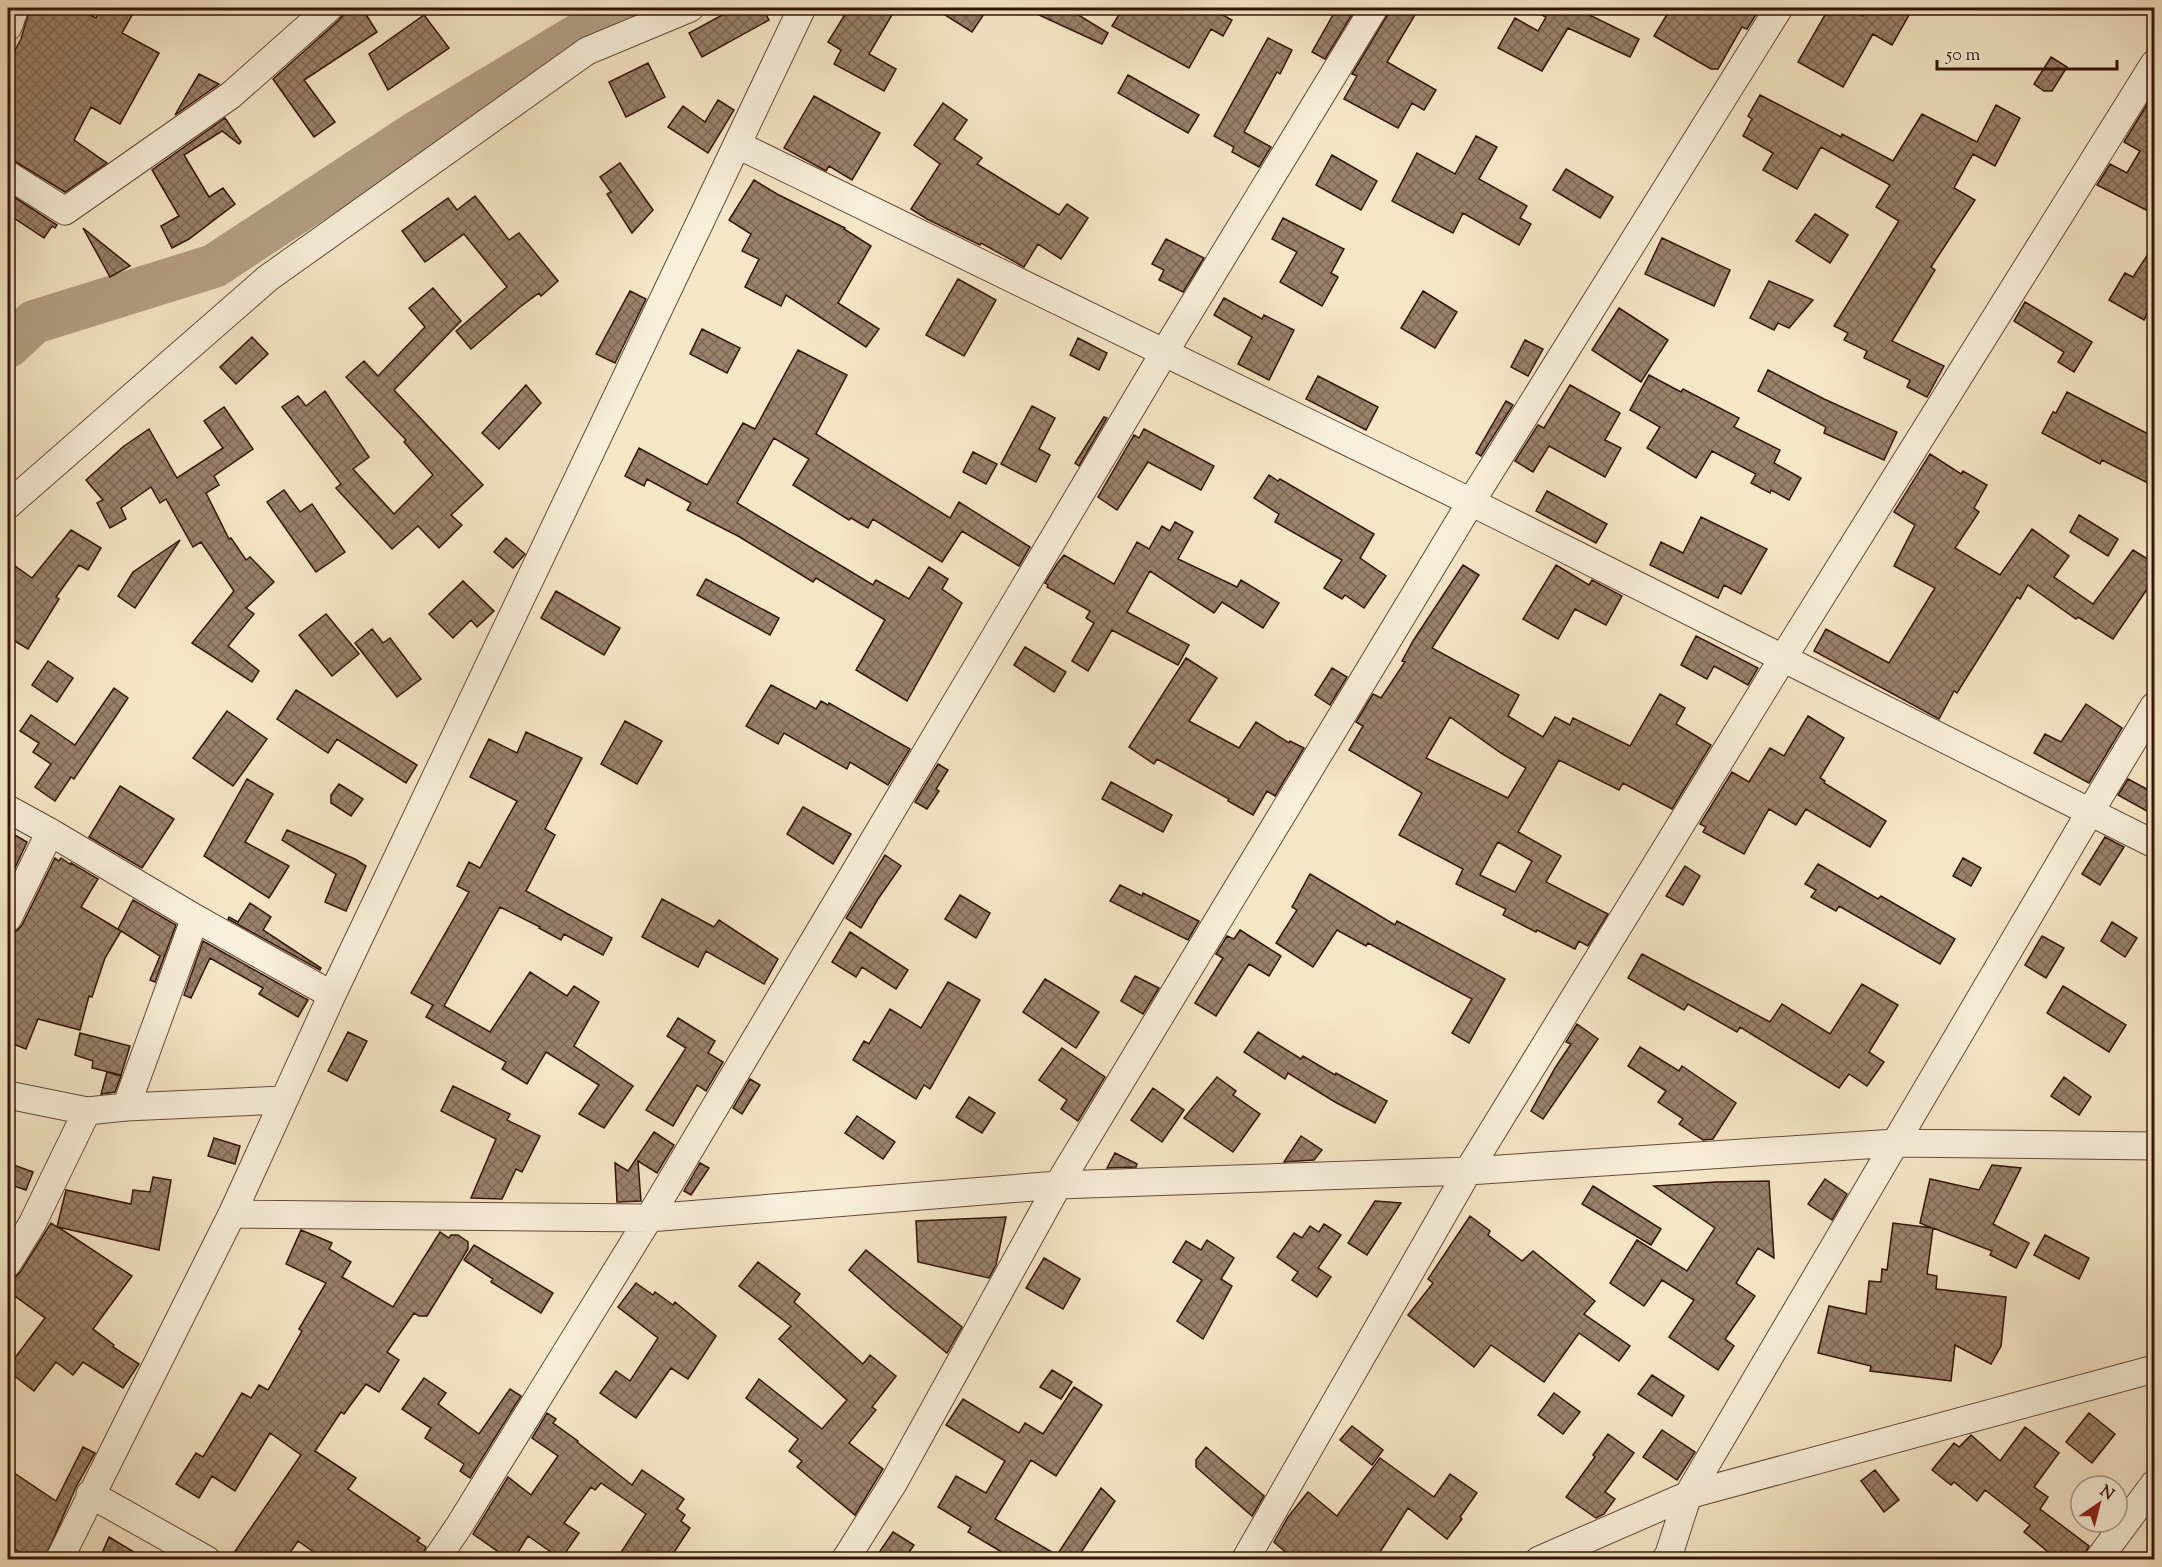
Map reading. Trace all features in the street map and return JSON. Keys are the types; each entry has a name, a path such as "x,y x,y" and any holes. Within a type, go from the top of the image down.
{"street":[{"path":"8,27 15,8"},
{"path":"8,175 65,211 231,95 329,8"},
{"path":"8,505 268,278 587,51 690,8"},
{"path":"59,1560 232,1214 332,995 802,8"},
{"path":"436,1560 649,1218 1164,353 1374,8"},
{"path":"845,1560 894,1482 1058,1185 1471,502 1779,8"},
{"path":"1245,1560 1468,1171 1783,658 2154,64"},
{"path":"738,145 1471,502 2154,844"},
{"path":"1665,1560 1688,1495 2154,706"},
{"path":"8,809 332,995"},
{"path":"8,918 50,832"},
{"path":"126,1107 195,918"},
{"path":"8,1095 87,1111 126,1107 283,1100"},
{"path":"8,1263 32,1224 87,1111"},
{"path":"232,1214 649,1218 1058,1185 1468,1171 1895,1143 2154,1146"},
{"path":"1539,1560 1688,1495 2154,1369"},
{"path":"2098,1560 2154,1484"},
{"path":"90,1494 207,1560"}],"building":[{"path":"30,8 76,8 96,18 102,8 136,8 122,33 159,53 120,124 91,107 74,140 107,163 65,192 8,159 8,63 21,39"},
{"path":"344,8 362,8 377,32 304,80 335,122 314,137 273,79 339,20 344,14"},
{"path":"735,8 762,8 769,20 702,57 689,33"},
{"path":"849,8 896,8 869,54 896,69 884,91 834,64 841,50 828,42"},
{"path":"934,8 988,8 972,32"},
{"path":"1024,8 1067,8 1108,33 1102,44"},
{"path":"1123,8 1210,8 1232,20 1223,36 1211,29 1189,68 1112,26"},
{"path":"1337,8 1356,8 1325,59 1312,52"},
{"path":"1390,8 1419,8 1387,62 1436,90 1424,110 1412,103 1398,128 1344,99 1357,76 1352,74"},
{"path":"1527,8 1580,8 1579,10 1639,39 1630,57 1568,28 1542,71 1498,48 1515,18 1538,31 1546,17"},
{"path":"1671,8 1760,8 1747,29 1742,27 1718,69 1711,69 1654,36"},
{"path":"1829,8 1848,8 1863,16 1868,8 1913,8 1892,45 1873,34 1843,87 1798,62"},
{"path":"424,15 449,48 388,90 369,54"},
{"path":"1268,38 1292,50 1280,74 1277,72 1244,132 1271,147 1259,167 1232,152 1234,147 1214,136"},
{"path":"2051,57 2067,67 2052,91 2044,91 2034,84"},
{"path":"648,63 665,97 626,117 609,82"},
{"path":"199,74 219,84 175,115 183,101"},
{"path":"1128,75 1199,115 1188,133 1118,93"},
{"path":"2154,93 2154,214 2097,185 2110,164 2127,173 2140,151 2124,142"},
{"path":"1760,95 1893,161 1922,114 1977,142 1996,105 2020,118 1995,166 1973,154 1954,188 1975,200 1931,267 1935,270 1892,341 1944,366 1927,397 1907,387 1910,380 1864,358 1867,351 1844,340 1848,333 1834,326 1899,221 1876,207 1890,185 1821,147 1797,189 1763,170 1773,153 1743,136 1752,119 1748,116"},
{"path":"814,96 880,133 852,180 829,166 826,171 784,148"},
{"path":"718,100 734,110 708,153 668,127 683,106 705,122"},
{"path":"943,103 967,120 954,139 982,158 977,164 1059,215 1067,204 1088,218 1061,259 1038,244 1024,267 911,209 940,164 914,145"},
{"path":"225,118 241,142 239,144 222,131 184,155 209,197 223,188 235,204 189,239 172,248 161,226 179,216 152,170"},
{"path":"1476,136 1497,147 1479,179 1527,206 1520,218 1531,224 1519,245 1463,213 1453,233 1392,201 1417,153 1455,174"},
{"path":"1332,155 1377,181 1361,210 1316,185"},
{"path":"620,163 653,210 632,233 607,194 611,192 600,177"},
{"path":"1566,169 1613,197 1600,218 1553,190"},
{"path":"754,180 845,228 871,246 838,303 879,329 866,347 786,295 781,306 745,287 759,259 742,251 751,234 729,220"},
{"path":"8,193 57,225 55,228 52,226 44,238 8,214"},
{"path":"475,196 509,240 519,233 558,281 541,296 539,293 520,307 471,349 456,331 507,287 464,234 425,262 402,231 448,198 457,210"},
{"path":"1815,214 1848,235 1830,263 1796,241"},
{"path":"1283,218 1344,249 1331,273 1338,277 1322,306 1280,282 1297,252 1272,239"},
{"path":"83,228 130,266 110,277"},
{"path":"1662,238 1730,270 1714,306 1645,274"},
{"path":"1166,239 1204,258 1183,292 1159,280 1164,270 1152,264"},
{"path":"2154,245 2154,300 2144,320 2109,300 2125,273 2133,277"},
{"path":"958,279 996,300 964,356 926,335"},
{"path":"1769,281 1813,300 1789,328 1778,323 1774,330 1750,318"},
{"path":"433,288 461,321 394,390 483,485 451,515 462,525 439,548 418,526 392,549 336,488 341,484 282,407 298,396 306,406 325,391 369,457 353,469 394,514 433,475 404,442 406,440 346,377 364,361 378,376 425,327 409,308"},
{"path":"630,291 646,299 615,363 596,354"},
{"path":"1423,291 1457,312 1435,348 1401,328"},
{"path":"1224,298 1262,319 1264,315 1294,330 1269,380 1238,364 1252,337 1214,315"},
{"path":"2025,302 2092,342 2074,372 2058,362 2064,352 2014,321"},
{"path":"1619,308 1668,340 1641,382 1592,350"},
{"path":"702,329 740,348 727,373 690,354"},
{"path":"252,337 268,354 236,384 220,367"},
{"path":"1078,338 1107,353 1099,370 1070,355"},
{"path":"1525,340 1543,349 1528,376 1511,367"},
{"path":"798,350 847,375 816,434 950,518 959,502 1030,547 1019,566 962,531 942,562 873,519 868,528 851,518 849,520 793,485 809,459 774,438 737,503 873,585 876,580 909,599 929,567 948,579 942,589 962,603 907,701 856,670 885,620 816,578 813,582 738,536 687,510 691,503 647,479 644,486 625,476 639,448 707,485 743,423 755,429"},
{"path":"1768,370 1824,399 1897,432 1884,460 1824,433 1826,427 1758,391"},
{"path":"1649,375 1681,392 1683,389 1739,418 1734,427 1780,450 1774,463 1801,478 1789,500 1751,483 1756,474 1712,451 1696,478 1647,448 1660,427 1630,410"},
{"path":"1318,376 1378,407 1366,430 1306,399"},
{"path":"526,385 541,403 499,449 482,433"},
{"path":"1570,385 1620,413 1605,440 1621,448 1605,477 1549,446 1533,472 1515,461 1538,425 1544,428"},
{"path":"2067,392 2154,437 2154,486 2102,460 2100,464 2042,433"},
{"path":"1506,401 1513,405 1481,456 1476,453"},
{"path":"1032,406 1055,418 1039,449 1050,455 1036,482 1001,464"},
{"path":"224,407 253,449 214,476 219,485 206,493 229,539 231,538 246,560 250,557 274,582 246,608 254,614 228,646 259,671 252,682 192,643 234,591 201,542 193,547 166,499 160,503 151,487 121,508 126,519 110,528 97,503 103,500 86,480 124,446 149,429 177,478 223,448 204,421"},
{"path":"1104,417 1107,418 1079,466 1075,463"},
{"path":"1144,429 1214,466 1201,490 1148,462 1117,510 1098,497 1134,435 1139,438"},
{"path":"973,452 997,464 986,484 963,472"},
{"path":"1930,454 1961,474 1963,471 1987,485 1974,508 1979,512 1955,548 2000,575 2032,529 2069,556 2054,577 2093,604 2133,550 2154,563 2154,579 2113,639 2078,617 2076,619 2028,585 2020,599 2017,597 1957,693 1954,691 1939,719 1814,651 1826,629 1889,663 1935,588 1894,566 1915,525 1894,512"},
{"path":"1269,475 1278,481 1280,479 1374,534 1360,558 1386,576 1364,608 1345,595 1342,599 1324,588 1342,560 1275,522 1279,514 1254,498"},
{"path":"284,490 300,512 312,504 345,552 316,572 267,502"},
{"path":"1547,491 1607,524 1596,543 1536,511"},
{"path":"2079,515 2118,539 2108,556 2070,532"},
{"path":"1701,517 1767,549 1741,594 1724,585 1718,598 1650,565 1661,542 1683,553"},
{"path":"1175,522 1193,532 1178,559 1237,587 1241,580 1279,603 1263,628 1222,602 1214,613 1150,571 1127,612 1189,645 1178,665 1112,630 1088,671 1072,661 1094,623 1086,618 1090,611 1047,587 1045,583 1057,564 1064,555 1114,584 1137,542 1149,549 1162,526 1170,531"},
{"path":"71,530 101,548 88,570 79,565 56,597 59,599 28,649 8,637 8,561 32,578"},
{"path":"506,538 525,554 513,568 494,552"},
{"path":"180,540 135,608 118,596 133,572"},
{"path":"1463,565 1479,575 1432,648 1519,695 1508,716 1543,737 1555,717 1570,725 1573,718 1630,746 1660,694 1685,708 1676,724 1711,745 1672,809 1623,783 1619,790 1559,760 1518,832 1561,856 1546,882 1608,914 1588,946 1579,941 1575,949 1537,930 1536,932 1503,915 1506,909 1456,884 1463,869 1399,835 1422,793 1349,750 1363,726 1356,722 1373,694 1381,698 1405,662 1402,661","holes":["1450,717 1526,768 1508,798 1426,758","1498,842 1532,861 1515,892 1480,875"]},
{"path":"1556,565 1589,585 1592,580 1622,596 1606,625 1575,609 1558,639 1523,619"},
{"path":"706,579 779,618 770,635 697,595"},
{"path":"463,581 494,611 477,627 471,620 453,638 429,614"},
{"path":"556,591 620,628 604,655 541,618"},
{"path":"326,614 359,654 332,676 299,635"},
{"path":"372,629 383,643 390,638 421,679 397,697 355,643"},
{"path":"1696,636 1758,668 1748,685 1714,666 1707,679 1681,665"},
{"path":"1025,647 1066,672 1054,692 1014,665"},
{"path":"1186,658 1217,678 1189,721 1239,748 1256,722 1289,743 1290,741 1304,748 1275,796 1267,791 1253,815 1157,759 1154,764 1129,747"},
{"path":"48,661 73,678 57,702 32,685"},
{"path":"1332,668 1347,677 1330,705 1315,695"},
{"path":"771,685 816,709 821,701 828,705 829,703 910,749 888,785 850,762 847,769 784,733 778,744 746,726"},
{"path":"114,688 128,698 74,779 71,777 55,801 35,787 51,764 33,752 39,743 20,731 31,715 75,745"},
{"path":"296,690 417,765 406,783 337,739 328,753 277,719"},
{"path":"2086,704 2122,728 2089,783 2034,753 2045,734 2061,742"},
{"path":"227,711 267,739 233,786 193,758"},
{"path":"1808,716 1844,738 1820,778 1825,781 1824,783 1886,821 1870,847 1806,809 1796,825 1769,809 1744,854 1703,832 1706,827 1700,824 1732,772 1749,782 1770,748 1784,756"},
{"path":"625,721 662,741 637,784 601,764"},
{"path":"526,732 582,758 545,829 555,835 526,891 612,938 603,955 564,934 561,940 500,907 444,1006 490,1032 530,972 567,996 574,986 599,1002 574,1046 633,1086 604,1128 579,1114 599,1085 546,1052 527,1084 502,1069 506,1062 426,1017 433,1005 411,993 469,892 457,886 469,862 480,868 517,801 470,777 489,739 517,753"},
{"path":"938,764 948,770 936,789 939,791 927,809 915,802"},
{"path":"247,779 273,794 245,842 289,866 269,898 204,856"},
{"path":"2128,779 2154,793 2154,815 2118,795"},
{"path":"1111,782 1172,815 1163,832 1102,799"},
{"path":"339,784 363,799 351,816 331,803 331,795"},
{"path":"120,786 174,819 142,868 89,837"},
{"path":"803,807 851,834 833,864 787,834"},
{"path":"287,830 355,859 366,866 346,911 325,902 336,874 282,840"},
{"path":"8,831 27,842 8,883"},
{"path":"2105,837 2124,847 2100,885 2082,874"},
{"path":"885,855 901,866 861,928 846,918"},
{"path":"55,858 59,861 61,858 98,879 81,907 121,931 105,958 92,997 89,996 80,1030 38,1019 26,1049 8,1042 8,933 16,931 22,925"},
{"path":"1963,858 1981,868 1971,886 1953,876"},
{"path":"1818,864 1878,899 1881,896 1955,939 1940,964 1839,906 1836,911 1811,897 1816,890 1805,884"},
{"path":"1685,866 1700,876 1683,905 1666,896"},
{"path":"1310,874 1395,925 1397,921 1505,979 1469,1043 1452,1033 1472,999 1368,943 1366,946 1337,930 1313,967 1276,943 1297,910 1292,907"},
{"path":"1120,885 1142,896 1143,893 1199,921 1188,940 1110,901"},
{"path":"960,895 990,913 976,938 945,919"},
{"path":"662,899 714,927 719,920 778,959 764,984 706,951 698,967 642,937"},
{"path":"133,900 176,925 155,982 150,980 160,956 118,929"},
{"path":"250,903 271,917 263,930 321,968 320,970 228,919 229,917 238,922"},
{"path":"2112,922 2137,938 2125,957 2101,941"},
{"path":"1240,930 1281,956 1269,976 1249,964 1216,1016 1195,1003 1223,958 1216,954 1227,936 1234,939"},
{"path":"850,932 908,970 896,989 862,967 856,977 832,962"},
{"path":"2042,936 2064,948 2046,978 2025,965"},
{"path":"203,941 308,1000 298,1017 259,994 263,988 210,958 191,998 184,995"},
{"path":"1642,954 1770,1022 1782,1004 1830,1034 1862,984 1898,1005 1869,1052 1884,1062 1867,1086 1849,1074 1839,1088 1740,1027 1737,1032 1688,1004 1684,1010 1628,978"},
{"path":"1135,976 1159,988 1143,1014 1121,1001"},
{"path":"1045,979 1099,1012 1076,1048 1023,1012"},
{"path":"948,982 980,1000 930,1089 924,1085 916,1099 853,1060 864,1041 869,1044 890,1009 921,1028"},
{"path":"2063,986 2126,1025 2109,1052 2047,1013"},
{"path":"678,1018 715,1041 708,1053 723,1062 706,1091 697,1085 673,1126 646,1110 686,1048 667,1036"},
{"path":"1577,1024 1598,1039 1543,1119 1531,1111 1571,1044 1566,1042"},
{"path":"348,1032 367,1041 347,1081 328,1071"},
{"path":"1258,1032 1301,1059 1303,1056 1387,1101 1375,1123 1288,1073 1285,1079 1244,1052"},
{"path":"80,1033 130,1046 121,1075 92,1068 93,1061 75,1055"},
{"path":"1640,1047 1679,1071 1682,1066 1736,1103 1713,1139 1703,1140 1679,1124 1683,1119 1658,1102 1666,1091 1628,1066"},
{"path":"1062,1048 1105,1077 1078,1121 1061,1109 1067,1100 1039,1080"},
{"path":"107,1072 121,1076 115,1092 101,1094"},
{"path":"1217,1077 1236,1091 1233,1095 1260,1114 1233,1152 1184,1118"},
{"path":"2064,1077 2091,1097 2079,1115 2051,1096"},
{"path":"750,1079 760,1085 742,1114 733,1108"},
{"path":"453,1086 510,1114 507,1120 540,1136 522,1172 516,1169 502,1199 471,1198 496,1139 441,1111"},
{"path":"1153,1088 1184,1110 1162,1142 1131,1120"},
{"path":"969,1097 995,1113 982,1133 956,1117"},
{"path":"857,1116 895,1142 883,1159 845,1133"},
{"path":"654,1132 674,1145 657,1173 638,1161 641,1201 617,1202 615,1163 628,1171"},
{"path":"1301,1136 1322,1150 1314,1160 1284,1162"},
{"path":"214,1138 240,1146 235,1164 208,1156"},
{"path":"1115,1153 1137,1164 1136,1167 1107,1168"},
{"path":"8,1163 33,1172 26,1190 8,1184"},
{"path":"700,1163 709,1168 691,1195 684,1191"},
{"path":"1992,1165 2021,1168 1993,1224 2029,1243 2016,1268 1990,1255 1992,1251 1933,1228 1927,1274 1937,1276 1936,1289 2006,1297 2001,1346 1991,1364 1955,1345 1951,1381 1870,1371 1871,1366 1818,1353 1829,1306 1866,1314 1869,1281 1881,1282 1882,1269 1887,1270 1893,1223 1932,1228 1920,1223 1930,1179 1979,1190"},
{"path":"153,1177 171,1180 159,1250 58,1227 132,1276 93,1329 114,1345 113,1347 139,1364 123,1388 83,1362 73,1375 56,1362 34,1391 8,1371 8,1367 45,1318 8,1291 8,1285 21,1271 51,1223 57,1227 66,1190 131,1204 133,1190 150,1192"},
{"path":"1825,1179 1847,1194 1832,1220 1808,1204"},
{"path":"1769,1181 1774,1258 1758,1248 1736,1283 1755,1296 1725,1339 1734,1346 1718,1370 1669,1337 1694,1300 1662,1280 1644,1306 1610,1283 1637,1240 1687,1271 1715,1228 1654,1186"},
{"path":"1593,1186 1661,1229 1651,1245 1582,1204"},
{"path":"1375,1201 1401,1203 1367,1255 1348,1243"},
{"path":"1470,1216 1490,1231 1488,1235 1522,1261 1533,1251 1595,1301 1584,1314 1630,1346 1619,1361 1579,1333 1544,1382 1491,1345 1474,1367 1408,1315 1433,1283 1428,1279"},
{"path":"1006,1217 996,1265 989,1278 918,1262 916,1221"},
{"path":"1324,1224 1341,1235 1318,1268 1331,1277 1317,1297 1292,1280 1298,1272 1277,1257 1294,1233 1302,1238 1310,1226 1319,1232"},
{"path":"301,1230 332,1243 329,1249 351,1262 342,1277 393,1307 440,1232 449,1238 451,1235 458,1235 468,1242 468,1249 427,1316 414,1313 387,1352 399,1360 379,1392 366,1384 344,1414 341,1412 315,1451 356,1478 348,1489 420,1538 417,1541 426,1547 420,1560 325,1560 298,1541 285,1560 229,1560 301,1455 270,1433 235,1491 212,1476 199,1498 176,1484 196,1453 203,1457 242,1393 251,1398 259,1385 268,1390 302,1331 299,1329 326,1283 286,1264"},
{"path":"2045,1235 2089,1258 2079,1279 2034,1255"},
{"path":"1207,1240 1234,1258 1221,1279 1232,1286 1203,1339 1177,1321 1202,1280 1173,1262 1186,1241 1201,1250"},
{"path":"474,1245 553,1293 541,1313 491,1282 493,1279 464,1260"},
{"path":"866,1250 962,1327 947,1353 849,1270"},
{"path":"1044,1258 1080,1279 1063,1309 1026,1288"},
{"path":"758,1262 800,1294 794,1302 863,1364 870,1355 896,1376 872,1407 876,1410 849,1443 883,1469 855,1515 797,1467 802,1461 789,1451 798,1439 746,1398 759,1379 822,1429 847,1400 779,1339 791,1326 739,1286"},
{"path":"636,1283 653,1295 655,1292 673,1305 675,1302 716,1336 688,1379 671,1368 636,1418 600,1393 616,1371 630,1381 658,1338 618,1307"},
{"path":"1052,1370 1072,1382 1061,1399 1040,1387"},
{"path":"1652,1375 1684,1396 1672,1416 1638,1394"},
{"path":"424,1378 446,1393 438,1404 479,1434 510,1389 521,1396 470,1478 460,1471 464,1464 425,1438 431,1428 402,1409"},
{"path":"1074,1387 1102,1405 1056,1476 1031,1460 995,1519 1057,1555 1101,1488 1115,1501 1076,1560 1015,1560 968,1532 971,1527 938,1507 956,1476 986,1493 1005,1461 946,1425 963,1399 1019,1433 1025,1423 1043,1434"},
{"path":"1554,1393 1580,1412 1563,1434 1538,1415"},
{"path":"547,1413 556,1419 553,1423 632,1485 642,1470 684,1499 677,1509 685,1515 681,1521 690,1528 669,1560 660,1560 648,1551 643,1560 616,1560 646,1514 601,1483 595,1490 591,1487 564,1523 579,1533 561,1559 528,1536 513,1560 510,1560 473,1534 508,1477 531,1495 558,1456 532,1438"},
{"path":"2089,1413 2115,1434 2092,1463 2066,1442"},
{"path":"1352,1426 1383,1450 1372,1465 1340,1440"},
{"path":"2025,1427 2059,1453 2034,1487 2048,1497 2040,1509 2069,1531 2069,1534 2073,1534 2089,1546 2082,1560 2058,1560 2024,1532 2030,1525 1985,1490 1977,1501 1954,1482 1951,1485 1932,1470 1954,1443 1959,1447 1971,1435 2000,1461"},
{"path":"1662,1430 1695,1452 1677,1480 1643,1457"},
{"path":"1608,1434 1634,1453 1605,1492 1615,1499 1604,1514 1596,1518 1566,1497 1595,1457 1593,1455"},
{"path":"83,1447 95,1453 76,1487 44,1560 31,1560 8,1544 8,1469 56,1501"},
{"path":"1206,1447 1264,1496 1252,1516 1196,1467 1196,1460"},
{"path":"1380,1458 1434,1497 1450,1474 1477,1493 1447,1539 1408,1508 1375,1560 1295,1560 1274,1542 1288,1517 1308,1492 1337,1516"},
{"path":"1875,1470 1899,1500 1884,1512 1861,1481"},
{"path":"893,1532 914,1545 904,1560 874,1560"},
{"path":"109,1537 147,1560 99,1560"}],"waterway":[{"path":"8,346 34,322 214,266 418,132 624,8"}]}
